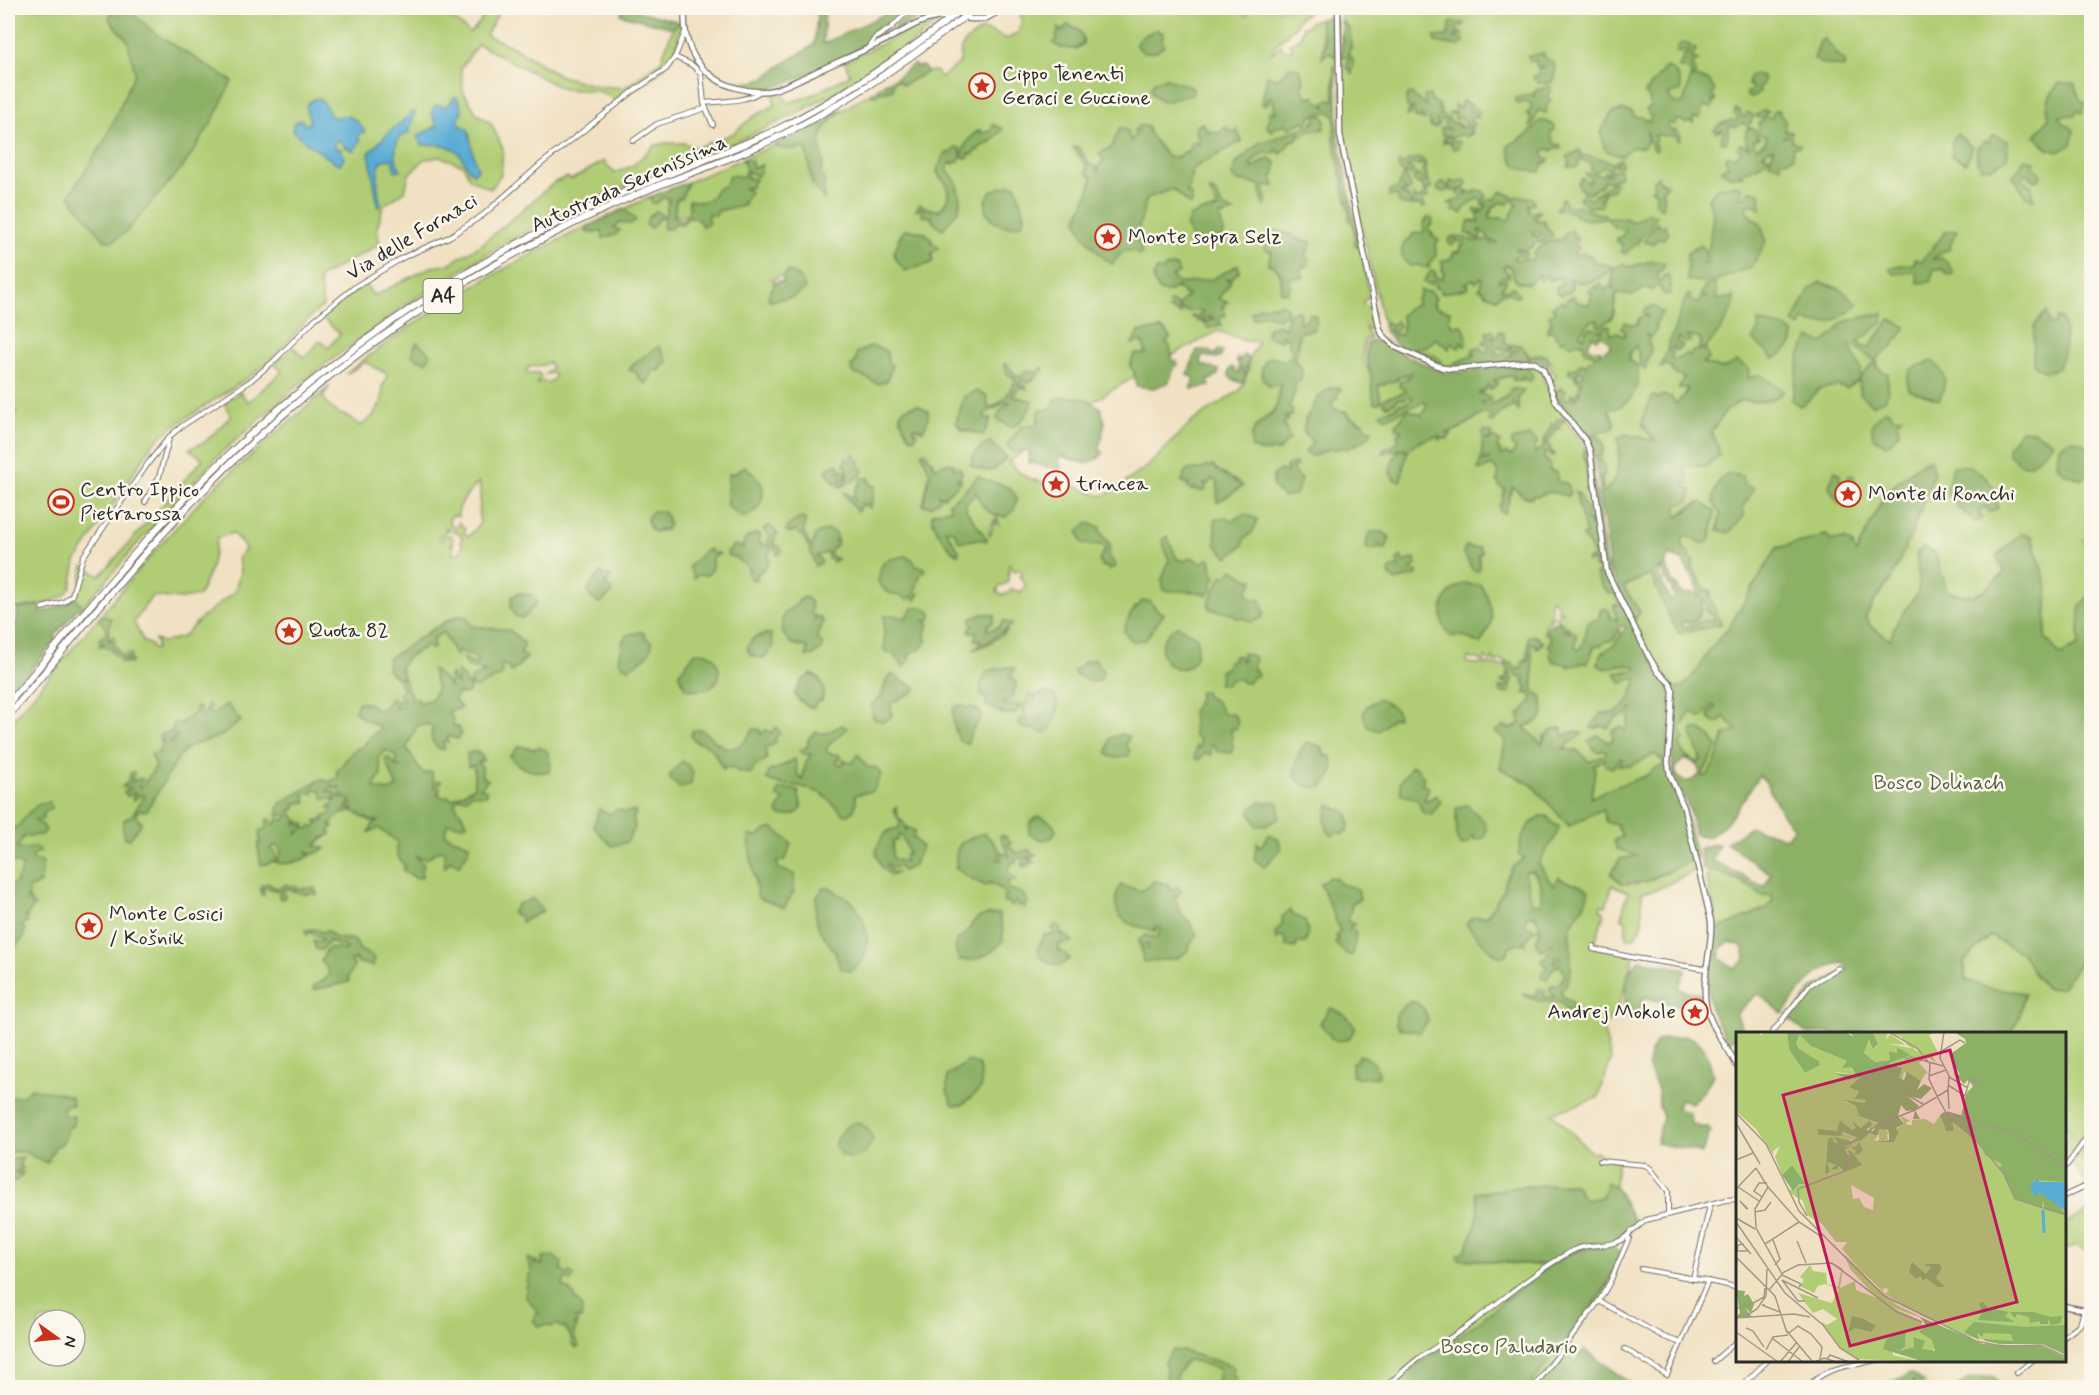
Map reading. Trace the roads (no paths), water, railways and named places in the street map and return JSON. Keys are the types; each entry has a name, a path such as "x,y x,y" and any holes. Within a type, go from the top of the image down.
{"highway":[{"name":"Autostrada Serenissima","path":"8,704 195,488 281,407 376,332 468,272 554,225 630,190 759,138 834,99 889,64 964,8"},
{"name":"Autostrada Serenissima","path":"8,716 200,493 286,412 367,348 473,278 549,236 625,199 754,148 838,105 893,70 976,8"}],"street":[{"path":"685,8 685,32 699,64 713,77 734,87 759,91 776,90 928,19 945,17"},
{"path":"868,48 875,38 891,28 911,8"},
{"path":"969,19 985,19 1005,8"},
{"path":"1338,9 1340,135 1372,292 1383,334 1395,347 1443,368 1534,362 1543,369 1556,402 1585,440 1590,451 1605,560 1612,584 1653,664 1671,686 1668,763 1684,808 1711,921 1712,936 1706,969 1706,1002 1708,1011 1736,1066"},
{"name":"Via delle Fornaci","path":"42,608 64,602 72,594 83,557 149,462 170,436 249,382 274,361 315,319 356,286 404,257 449,237 483,215 541,164 635,90 666,69 675,57 685,32"},
{"path":"675,57 702,73 705,106 713,125"},
{"path":"633,141 657,124 705,106 755,95 759,91"},
{"path":"145,502 159,477 170,436"},
{"path":"1594,948 1635,958 1706,969"},
{"path":"1773,1032 1810,985 1838,968"},
{"path":"2066,1166 2091,1131"},
{"path":"1600,1161 1645,1165 1650,1168 1668,1191 1668,1215"},
{"path":"2066,1195 2091,1183"},
{"path":"1384,1388 1419,1358 1457,1334 1547,1266 1572,1251 1587,1245 1613,1245 1625,1240 1646,1220 1736,1199"},
{"path":"1693,1279 1710,1205"},
{"path":"1533,1388 1599,1301 1610,1282 1632,1231"},
{"path":"1613,1245 1623,1251"},
{"path":"1641,1269 1736,1288"},
{"path":"1625,1349 1667,1375 1708,1281"},
{"path":"1599,1301 1664,1337 1681,1343"},
{"path":"2066,1306 2091,1312"},
{"path":"2066,1336 2080,1325 2084,1310"},
{"path":"1714,1361 1736,1341"},
{"path":"1740,1388 1766,1362"},
{"path":"1806,1388 1822,1373 1830,1369 1865,1362"},
{"path":"2017,1373 2031,1362"}],"water":[{"path":"454,97 457,97 462,109 458,124 468,129 478,169 474,174 459,153 450,147 422,145 417,136 437,126 432,113 433,108 437,105 448,106"},
{"path":"317,98 322,100 331,116 336,118 349,116 365,132 358,135 360,141 354,151 345,147 339,140 336,141 335,147 342,150 344,158 340,164 323,155 292,130 294,123 299,120 302,120 304,125 310,123 307,106"},
{"path":"415,112 409,133 399,137 396,146 396,158 401,170 395,171 392,159 382,161 378,169 381,204 378,207 369,153"}],"place":[{"name":"Cippo Tenenti Geraci e Guccione","path":"982,86"},
{"name":"Monte sopra Selz","path":"1108,237"},
{"name":"trincea","path":"1056,484"},
{"name":"Monte di Ronchi","path":"1848,494"},
{"name":"Centro Ippico Pietrarossa","path":"61,502"},
{"name":"Quota 82","path":"289,631"},
{"name":"Monte Cosici / Košnik","path":"89,926"},
{"name":"Andrej Mokole","path":"1695,1012"}],"park label":[{"name":"Bosco Dolinach","path":"1939,783"},
{"name":"Bosco Paludario","path":"1509,1347"}]}
